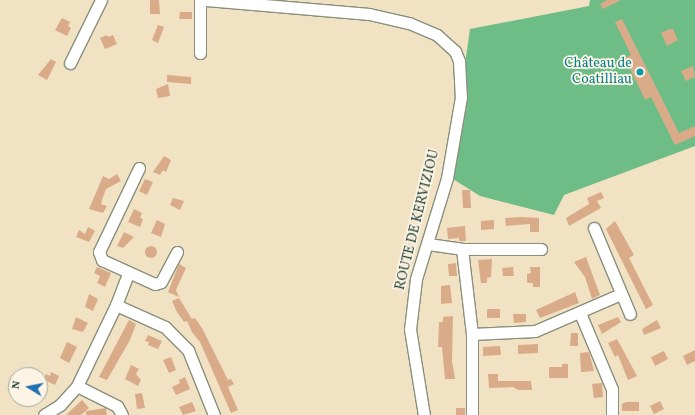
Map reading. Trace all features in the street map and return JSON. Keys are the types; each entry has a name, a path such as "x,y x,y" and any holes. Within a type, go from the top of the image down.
{"street":[{"path":"70,63 101,0"},
{"path":"200,0 200,53"},
{"name":"ROUTE DE KERVIZIOU","path":"206,0 230,4 369,14 409,24 437,35 455,51 459,61 461,97 447,178 428,244 416,279 410,329 424,415"},
{"path":"139,168 99,252 102,260 155,284 161,282 177,252"},
{"path":"594,228 630,314"},
{"path":"428,244 462,249 541,249"},
{"path":"462,249 472,334 472,415"},
{"path":"44,415 60,405 77,386 116,306 128,273"},
{"path":"472,334 536,331 621,294"},
{"path":"116,306 165,327 188,350 214,415"},
{"path":"580,313 612,389 612,415"},
{"path":"77,386 116,406 122,415"}],"green space":[{"path":"590,0 695,0 695,146 564,195 554,215 480,196 453,179 452,155 470,29 589,6"}],"building":[{"path":"150,0 159,0 160,14 150,14"},
{"path":"607,0 621,0 603,9 600,4"},
{"path":"180,12 192,12 192,19 179,19"},
{"path":"62,18 70,22 68,26 71,28 67,36 55,30"},
{"path":"622,19 679,133 695,126 695,136 675,145 651,97 645,100 625,58 631,55 615,22"},
{"path":"158,25 164,27 158,43 152,40"},
{"path":"669,29 673,29 678,40 667,46 661,33"},
{"path":"107,35 108,37 113,35 117,44 105,49 100,38"},
{"path":"51,59 56,62 47,80 38,75"},
{"path":"693,66 695,77 686,81 681,71"},
{"path":"167,75 191,77 191,84 167,82"},
{"path":"168,84 170,96 158,98 156,89"},
{"path":"164,156 171,160 166,172 163,170 160,175 153,172"},
{"path":"117,174 121,181 106,189 101,204 107,206 103,213 89,209 103,176 109,179"},
{"path":"145,179 153,182 147,195 139,191"},
{"path":"462,190 470,190 471,208 463,208"},
{"path":"601,192 604,198 597,201 601,208 569,226 566,218 589,204 587,198"},
{"path":"173,198 184,201 180,210 170,205"},
{"path":"134,209 142,213 140,218 143,219 140,227 128,222"},
{"path":"505,218 539,218 539,232 530,232 530,224 506,226"},
{"path":"157,220 165,224 161,237 151,233"},
{"path":"494,220 494,229 481,230 481,221"},
{"path":"615,221 634,255 629,258 653,305 646,309 606,229"},
{"path":"465,226 466,241 459,241 459,238 448,239 447,228"},
{"path":"88,227 95,231 89,242 76,237 79,230 85,234"},
{"path":"124,232 134,237 123,248 117,246"},
{"path":"149,246 153,246 157,252 153,258 149,258 145,254 145,250"},
{"path":"586,257 600,295 592,299 585,277 574,262"},
{"path":"492,259 491,277 487,278 487,283 481,283 478,260"},
{"path":"456,263 457,276 449,276 448,264"},
{"path":"179,264 186,268 176,290 179,297 168,292"},
{"path":"97,267 111,273 105,287 97,283 100,276 94,273"},
{"path":"513,267 514,276 503,276 502,268"},
{"path":"530,267 540,267 540,287 533,287 533,283 527,283 527,274 531,273"},
{"path":"450,285 452,303 441,304 441,286"},
{"path":"575,292 579,303 540,318 536,310"},
{"path":"89,294 98,299 93,311 85,307"},
{"path":"179,298 192,319 195,318 202,328 228,380 231,379 234,384 228,387 238,410 231,413 200,342 192,332 187,321 184,322 177,312 172,301"},
{"path":"487,309 500,309 500,318 487,318"},
{"path":"513,314 526,314 526,322 514,323"},
{"path":"453,316 452,361 455,379 445,379 442,347 438,347 439,322 443,322 443,317"},
{"path":"76,317 88,323 83,332 72,329"},
{"path":"618,317 621,322 602,334 598,325"},
{"path":"129,320 136,324 130,340 107,380 99,377"},
{"path":"657,320 661,328 644,335 642,329"},
{"path":"571,333 578,333 578,346 570,346"},
{"path":"148,335 162,341 158,349 148,345 149,342 145,341"},
{"path":"617,339 637,376 628,380 618,355 615,357 608,343"},
{"path":"67,342 77,347 69,363 60,358"},
{"path":"538,344 538,353 518,354 518,345"},
{"path":"500,346 501,355 483,356 483,347"},
{"path":"695,350 695,361 687,365 683,356"},
{"path":"664,351 668,359 655,366 651,357"},
{"path":"589,352 594,371 581,372 580,353"},
{"path":"171,357 176,370 169,373 163,360"},
{"path":"562,364 568,364 568,378 549,378 549,367 562,367"},
{"path":"131,365 139,369 136,374 141,380 138,386 125,379"},
{"path":"51,372 59,376 55,385 48,382 48,375 50,376"},
{"path":"488,374 498,374 498,381 531,381 532,390 518,390 513,387 489,388"},
{"path":"185,377 190,389 176,395 172,387 180,383 179,380"},
{"path":"602,383 603,397 594,398 592,384"},
{"path":"142,393 145,408 137,409 135,394"},
{"path":"82,400 89,408 81,415 66,415"},
{"path":"660,401 664,409 654,414 650,406"},
{"path":"192,402 196,411 183,415 179,407"},
{"path":"626,402 639,402 639,411 622,411 622,404"},
{"path":"106,408 107,415 86,415 86,411"},
{"path":"456,408 465,408 465,415 456,415"}],"place":[{"name":"Château de Coatilliau","path":"640,72"}]}
